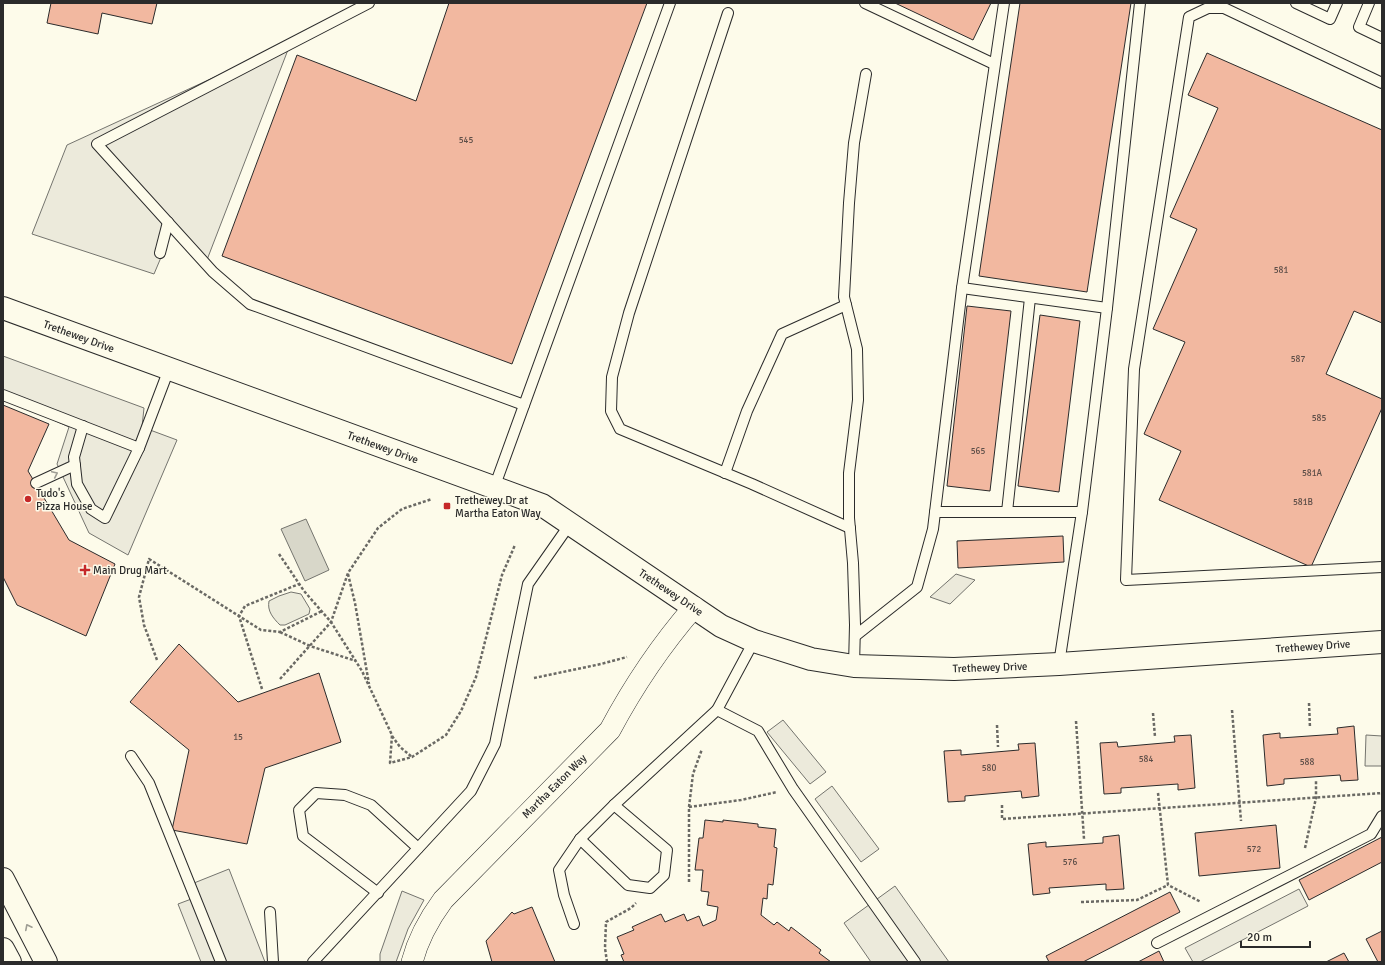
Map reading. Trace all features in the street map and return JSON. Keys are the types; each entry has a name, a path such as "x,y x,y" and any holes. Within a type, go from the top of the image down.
{"main road":[{"name":"Trethewey Drive","path":"3,308 542,505 721,626 754,641 811,659 854,666 954,669 1059,664 1382,642"},
{"path":"3,879 46,962"},
{"path":"3,949 10,962"}],"street":[{"name":"Martha Eaton Way","path":"412,962 426,926 443,900 610,730 651,661 694,607"}],"lane":[{"path":"369,3 97,144 213,272 250,304 524,404"},
{"path":"494,488 670,3"},
{"path":"865,3 994,64"},
{"path":"855,636 917,587 933,529 962,288 1004,3"},
{"path":"1059,664 1082,512 1107,308 1140,3"},
{"path":"1296,3 1330,19 1337,3"},
{"path":"1369,3 1359,27 1382,38"},
{"path":"1382,83 1224,8 1208,8 1189,17 1134,369 1126,580 1382,567"},
{"path":"728,13 628,313 612,377 611,411 620,428 850,528"},
{"path":"854,666 855,636 849,473 858,400 857,349 844,297 854,143 866,74"},
{"path":"160,253 168,222"},
{"path":"962,288 1107,308"},
{"path":"1007,512 1030,298"},
{"path":"725,473 747,411 782,334 846,305"},
{"path":"83,426 74,457 77,484 91,509 105,518 139,448 169,369"},
{"path":"3,395 139,448"},
{"path":"36,483 75,465"},
{"path":"935,512 1082,512"},
{"path":"313,962 471,791 495,744 528,584 570,524"},
{"path":"574,924 564,895 559,870 580,839 614,805 717,710 754,641"},
{"path":"717,710 758,731 793,789 915,962"},
{"path":"131,756 149,783 221,962"},
{"path":"378,893 303,836 299,810 316,793 345,795 371,805 418,848"},
{"path":"580,839 628,885 650,888 664,876 667,850 614,805"},
{"path":"1157,943 1371,834 1382,816"},
{"path":"270,912 273,962"}],"path":[{"path":"280,680 331,622 348,573 378,528 402,509 432,499"},
{"path":"392,735 390,763 412,757 446,735 461,711 476,677 502,575 515,545"},
{"path":"279,554 299,584 331,622 356,661 392,735 400,747 412,757"},
{"path":"157,660 144,625 139,596 149,559 261,630 280,632 310,646 356,661"},
{"path":"348,573 355,603 370,688"},
{"path":"262,689 239,616 245,606 299,584"},
{"path":"280,632 322,611"},
{"path":"534,678 601,664 642,653 651,661"},
{"path":"1309,703 1310,728"},
{"path":"1232,710 1241,821"},
{"path":"1153,713 1155,737"},
{"path":"1076,721 1084,839"},
{"path":"997,725 998,747"},
{"path":"689,882 689,806 693,774 703,745"},
{"path":"1300,871 1316,798 1316,780"},
{"path":"689,806 741,800 793,789"},
{"path":"1158,793 1168,885"},
{"path":"1002,805 1002,819 1382,793"},
{"path":"1081,902 1137,900 1168,885"},
{"path":"1168,885 1219,912"},
{"path":"607,962 605,948 606,922 631,908 650,888"}],"shaded area":[{"path":"291,42 205,265 173,229 154,274 32,234 67,145"},
{"path":"3,356 144,408 142,427 177,440 128,555 89,533 57,464 69,427 3,397"},
{"path":"306,519 329,570 305,581 281,529"},
{"path":"956,574 975,580 950,604 930,597"},
{"path":"291,592 301,594 310,609 309,614 285,625 280,625 270,611 269,601"},
{"path":"783,720 826,772 810,784 767,732"},
{"path":"1366,735 1382,736 1382,766 1365,766"},
{"path":"832,786 879,849 861,862 815,799"},
{"path":"229,869 265,962 201,962 178,904 194,898 189,885"},
{"path":"895,886 949,962 871,962 844,923"},
{"path":"1299,889 1308,906 1200,962 1193,962 1185,948"},
{"path":"402,891 424,900 408,929 396,962 380,962 380,954"}],"building":[{"path":"51,3 157,3 152,24 102,13 98,34 47,23"},
{"path":"449,3 647,3 512,364 222,256 297,55 416,101"},
{"path":"895,3 991,3 973,40"},
{"path":"1020,3 1131,3 1087,292 979,276"},
{"path":"1207,53 1382,130 1382,323 1354,311 1326,374 1382,399 1382,408 1311,567 1159,500 1181,451 1144,434 1185,342 1153,329 1197,229 1170,217 1218,108 1188,95"},
{"path":"967,306 1011,311 990,491 947,486"},
{"path":"1040,315 1080,321 1059,492 1018,486"},
{"path":"3,405 49,424 28,471 69,540 115,564 86,636 17,605 3,577"},
{"path":"1063,536 1064,562 958,568 957,541"},
{"path":"179,644 238,702 319,673 341,742 265,768 247,844 172,830 189,750 130,702"},
{"path":"1354,726 1358,780 1341,781 1340,775 1284,779 1284,784 1267,786 1263,735 1280,733 1280,738 1338,734 1337,728"},
{"path":"1191,735 1195,788 1178,790 1178,784 1121,788 1121,793 1104,794 1100,743 1117,742 1118,747 1175,742 1174,736"},
{"path":"1035,743 1039,796 1022,798 1021,791 965,796 965,801 948,802 944,751 961,750 961,755 1019,750 1018,744"},
{"path":"705,820 723,822 723,820 758,824 758,827 776,829 774,847 777,848 773,885 768,884 767,899 763,898 761,915 774,925 777,922 789,931 791,927 821,950 819,953 831,962 624,962 621,955 624,954 617,937 634,930 632,927 661,914 665,922 684,914 687,921 699,916 703,926 716,920 718,907 707,905 709,892 701,891 703,870 695,870 699,838 703,838"},
{"path":"1276,825 1280,868 1199,876 1195,833"},
{"path":"1119,835 1124,889 1106,890 1106,884 1049,888 1050,893 1033,895 1028,844 1046,842 1046,847 1103,843 1103,837"},
{"path":"1382,837 1382,862 1309,900 1299,880"},
{"path":"1170,892 1180,912 1083,962 1049,962 1046,956"},
{"path":"532,907 555,962 492,962 486,941 512,912 514,914"},
{"path":"1382,931 1382,962 1378,962 1366,939"},
{"path":"1159,951 1164,962 1138,962"},
{"path":"1344,953 1349,962 1326,962"}],"place":[{"name":"Tudo's Pizza House","path":"28,499"},
{"name":"Trethewey Dr at Martha Eaton Way","path":"447,506"},
{"name":"Main Drug Mart","path":"85,570"}]}
